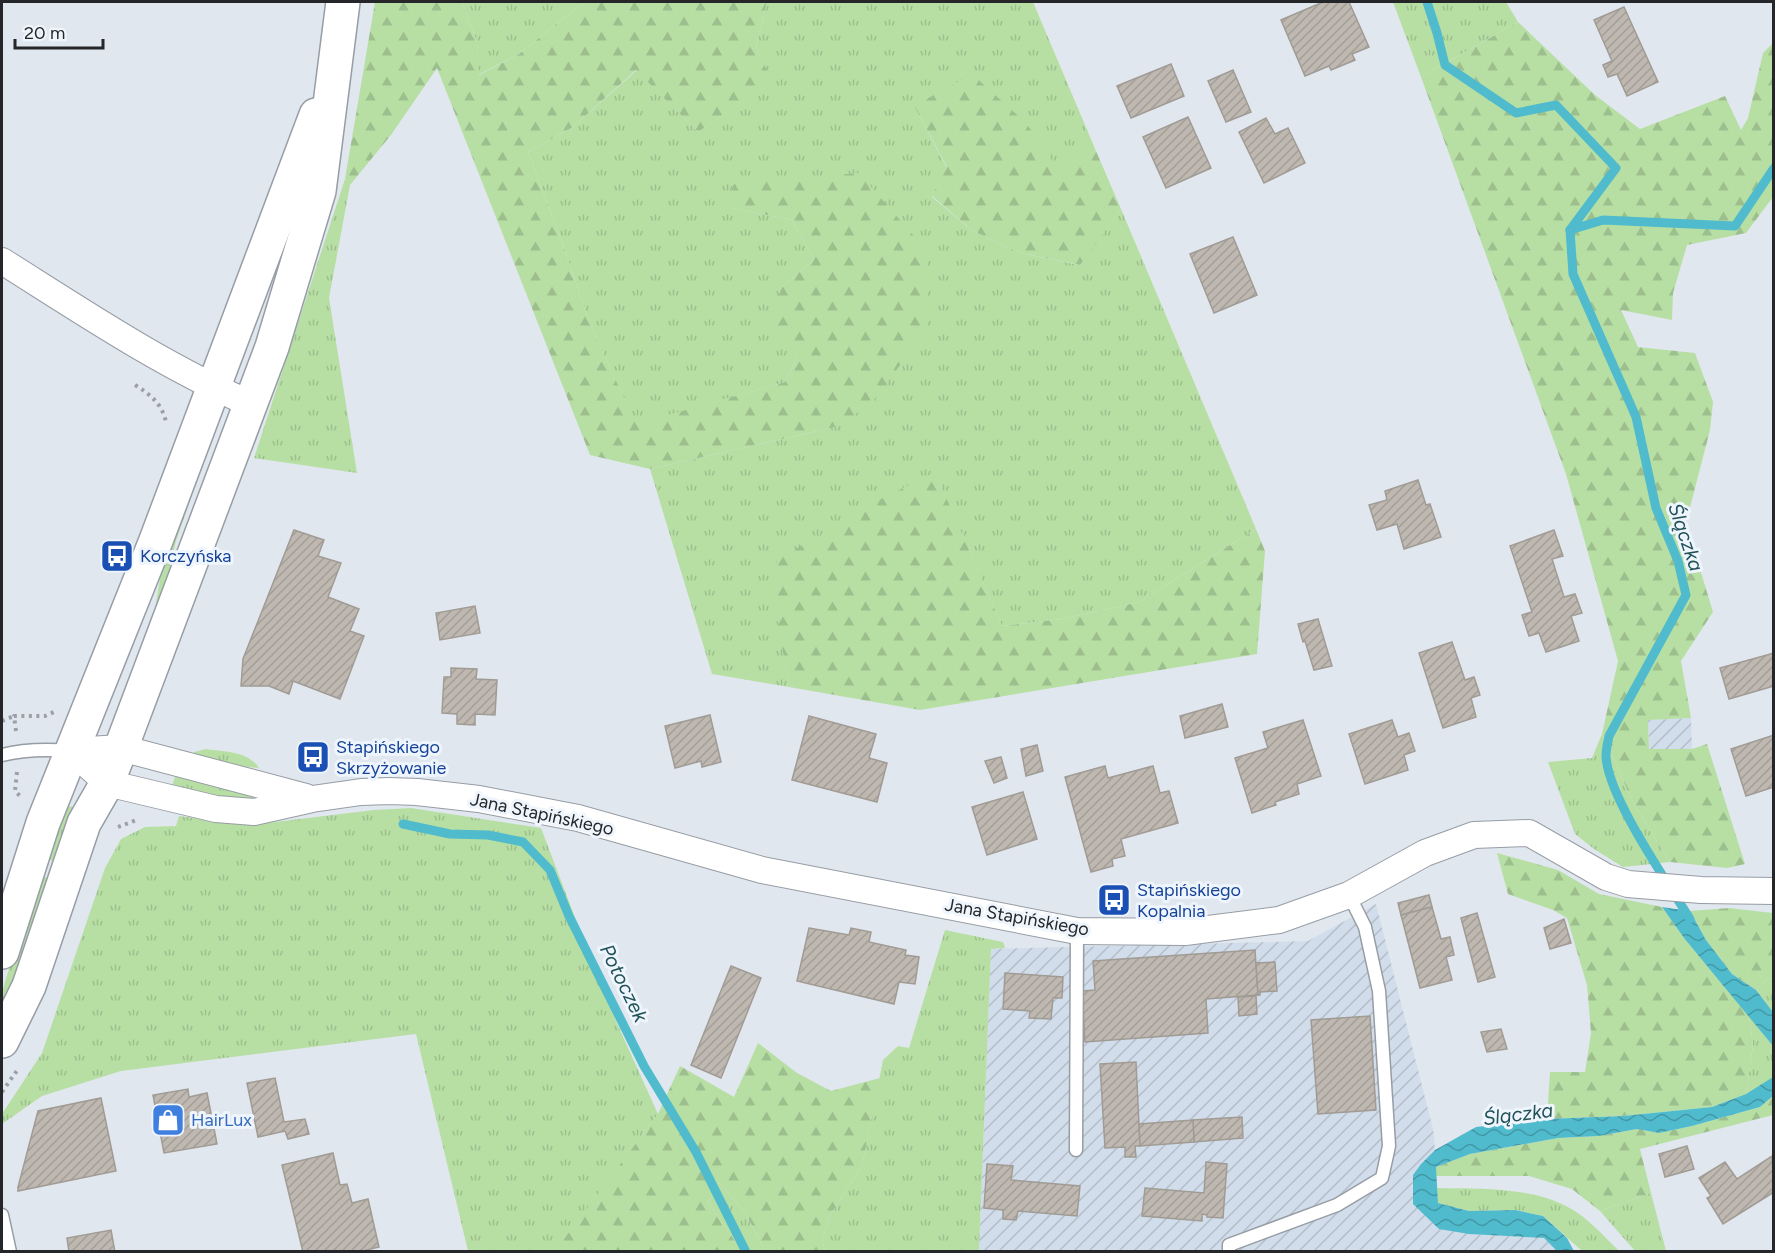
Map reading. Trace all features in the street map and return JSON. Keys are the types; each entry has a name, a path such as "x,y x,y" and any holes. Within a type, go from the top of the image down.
{"main road":[{"path":"2,1041 28,986 84,823 107,783 121,748 272,346 319,191 343,2"},
{"path":"3,943 43,823 155,543 335,66"}],"street":[{"path":"2,261 153,355 214,388 251,404"},
{"name":"Jana Stapińskiego","path":"72,751 121,748 312,799"},
{"name":"Jana Stapińskiego","path":"72,751 107,783 160,797 235,812 254,812 312,799 362,792 417,792 479,799 578,819 762,870 1077,931 1185,932 1279,920 1349,895 1425,854 1474,835 1529,833 1606,877 1629,884 1701,890 1773,891"}],"lane":[{"path":"2,755 19,750 72,751"},
{"path":"1229,1251 1229,1245 1337,1205 1382,1178 1389,1146 1379,992 1365,927 1349,895"},
{"path":"1076,1150 1077,931"},
{"path":"2,1215 10,1251"}],"path":[{"path":"2,721 14,716"}],"shaded area":[{"path":"1691,718 1692,749 1649,750 1648,720"},
{"path":"1376,904 1433,1129 1435,1150 1421,1164 1413,1204 1469,1234 1544,1238 1557,1251 979,1252 991,949 1308,941"}],"green space":[{"path":"375,2 462,2 477,42 479,75 519,54 584,2 767,2 756,47 772,81 698,132 636,70 573,127 528,152 590,324 636,424 785,382 798,355 768,326 782,287 814,260 792,220 726,207 734,184 859,173 927,251 927,329 871,404 835,427 650,469 590,455 437,68 391,135 350,185 345,179"},
{"path":"462,2 584,2 519,54 478,75 477,42"},
{"path":"767,2 1033,2 1096,151 1056,167 1027,124 914,106 947,168 932,197 973,231 1021,253 1079,265 1121,209 1256,529 1139,602 1062,619 1002,626 935,473 776,606 789,687 712,674 650,469 835,427 859,173 727,207 792,220 814,260 782,287 798,355 785,382 636,425 590,324 528,152 573,127 637,70 698,132 771,81 756,47"},
{"path":"1393,2 1506,2 1518,22 1421,77"},
{"path":"1518,22 1595,95 1640,129 1725,96 1741,130 1748,118 1763,53 1773,43 1773,197 1746,233 1687,245 1673,293 1672,320 1621,310 1638,347 1695,353 1713,402 1710,430 1686,523 1713,612 1681,661 1691,718 1648,720 1649,749 1692,749 1707,744 1745,864 1727,868 1670,862 1634,804 1602,734 1618,661 1566,474 1421,77"},
{"path":"972,74 1027,124 1056,166 1096,151 1121,209 1080,265 1021,253 973,231 932,196 947,167 914,106"},
{"path":"345,179 350,185 329,298 357,473 254,458"},
{"path":"216,427 176,541 161,605 116,724 114,719 155,609 164,555"},
{"path":"935,472 1002,626 1062,619 1139,602 1256,529 1265,551 1257,654 920,710 789,687 775,606 777,560 879,500"},
{"path":"1602,734 1634,804 1670,862 1623,867 1575,834 1548,762 1592,758"},
{"path":"206,749 242,755 249,758 259,768 237,766 192,756 194,752"},
{"path":"175,776 257,796 260,798 260,803 171,790"},
{"path":"72,807 72,811 53,861 47,859 65,808"},
{"path":"411,808 541,828 606,999 658,1114 555,1252 468,1251 416,1034 121,1071 42,1096 2,1124 2,1114 42,1053 105,868 121,839 145,827 176,826 179,816 250,825 374,810"},
{"path":"1497,853 1558,870 1599,894 1662,907 1684,938 1749,1016 1753,1045 1746,1094 1712,1107 1623,1116 1547,1119 1550,1072 1585,1072 1591,1033 1587,985 1567,918 1553,910 1508,894"},
{"path":"39,875 47,878 2,1025 2,992"},
{"path":"1729,908 1773,913 1773,979 1768,978 1756,990 1732,974 1706,940 1690,911"},
{"path":"945,930 1003,942 1005,948 991,949 979,1251 825,1251 822,1240 831,1214 862,1166 883,1060 898,1046 909,1048"},
{"path":"1768,978 1773,979 1773,1012 1756,990"},
{"path":"1749,1016 1773,1046 1774,1077 1746,1094 1753,1045"},
{"path":"758,1043 797,1073 831,1091 880,1078 862,1166 831,1214 822,1240 825,1251 765,1251 745,1212 719,1183 708,1203 742,1251 555,1251 658,1114 680,1066 734,1097"},
{"path":"1773,1096 1773,1115 1640,1149 1651,1193 1600,1211 1572,1189 1529,1176 1436,1176 1436,1167 1470,1154 1558,1138 1599,1136 1637,1129 1659,1133 1760,1107"},
{"path":"719,1183 745,1212 765,1251 742,1251 708,1203"},
{"path":"1437,1188 1510,1191 1546,1198 1578,1213 1619,1251 1582,1251 1543,1216 1515,1210 1469,1211 1438,1203"},
{"path":"1651,1193 1666,1251 1635,1251 1600,1211"}],"water":[{"path":"1662,907 1690,911 1706,940 1732,974 1756,990 1773,1012 1773,1046 1684,938"},
{"path":"1773,1077 1773,1096 1760,1107 1692,1126 1659,1133 1637,1129 1599,1136 1558,1138 1470,1154 1436,1167 1438,1203 1469,1211 1515,1210 1543,1216 1567,1238 1574,1251 1557,1251 1544,1238 1469,1234 1439,1229 1413,1204 1413,1175 1421,1164 1435,1150 1476,1127 1547,1119 1623,1116 1712,1107 1746,1094"}],"building":[{"path":"1323,2 1349,2 1369,47 1352,54 1355,60 1331,70 1329,66 1305,76 1281,20"},
{"path":"1624,7 1658,82 1627,96 1617,74 1608,77 1603,65 1612,61 1594,20"},
{"path":"1171,64 1184,96 1131,118 1117,86"},
{"path":"1233,70 1251,112 1226,122 1208,81"},
{"path":"1188,117 1211,168 1166,188 1143,137"},
{"path":"1266,118 1275,134 1288,128 1305,163 1264,183 1239,132"},
{"path":"1233,237 1257,295 1214,313 1190,254"},
{"path":"1418,480 1426,505 1430,504 1441,537 1404,549 1397,524 1377,530 1369,505 1387,500 1385,491"},
{"path":"294,530 324,540 318,556 341,563 328,597 359,609 350,631 364,636 340,699 293,681 289,694 269,686 241,686 243,659"},
{"path":"1554,530 1563,556 1552,559 1564,597 1575,594 1582,613 1571,616 1579,641 1546,652 1539,633 1529,636 1522,615 1532,612 1510,546"},
{"path":"475,606 480,633 440,640 436,613"},
{"path":"1318,619 1332,666 1314,670 1298,624"},
{"path":"1452,642 1465,680 1474,677 1480,695 1471,698 1476,717 1443,728 1419,653"},
{"path":"1774,653 1774,686 1729,699 1720,668"},
{"path":"451,668 477,669 476,679 497,680 495,715 475,714 475,725 457,724 457,714 442,713 444,677 451,677"},
{"path":"1222,704 1228,727 1185,738 1180,716"},
{"path":"710,715 721,762 702,767 701,761 675,768 665,726"},
{"path":"809,716 876,734 869,758 887,763 877,802 792,780"},
{"path":"1303,720 1321,776 1297,784 1299,794 1252,813 1235,758 1268,748 1263,732"},
{"path":"1392,720 1398,737 1409,733 1415,751 1404,755 1408,770 1365,784 1349,734"},
{"path":"1774,735 1774,787 1746,796 1731,749"},
{"path":"1037,745 1043,771 1026,776 1021,749"},
{"path":"1001,757 1007,778 994,783 985,761"},
{"path":"1105,766 1108,778 1153,766 1160,793 1169,791 1178,823 1121,839 1125,856 1112,859 1113,866 1091,872 1065,777"},
{"path":"1023,792 1037,839 987,855 972,807"},
{"path":"1429,895 1432,907 1401,915 1398,903"},
{"path":"1432,907 1441,939 1450,937 1454,955 1446,957 1452,980 1420,988 1401,915"},
{"path":"1477,913 1495,977 1478,982 1461,918"},
{"path":"1564,919 1571,943 1550,949 1544,928"},
{"path":"809,928 849,935 851,928 871,932 869,942 906,950 905,955 919,957 915,984 899,982 894,1004 797,981"},
{"path":"1255,950 1258,995 1206,999 1208,1033 1085,1042 1082,991 1095,990 1093,961"},
{"path":"1275,962 1277,991 1260,992 1258,995 1256,963"},
{"path":"731,966 761,978 721,1078 691,1065"},
{"path":"1005,973 1063,977 1062,998 1053,998 1051,1019 1029,1018 1030,1011 1003,1009"},
{"path":"1256,996 1257,1014 1239,1016 1238,997"},
{"path":"1370,1016 1376,1110 1318,1114 1311,1020"},
{"path":"1501,1029 1507,1049 1487,1052 1481,1032"},
{"path":"1136,1062 1140,1146 1135,1146 1136,1157 1125,1157 1125,1147 1105,1148 1100,1064"},
{"path":"275,1078 284,1122 305,1119 309,1134 288,1139 285,1131 258,1137 247,1083"},
{"path":"188,1089 189,1097 207,1093 217,1144 164,1153 153,1095"},
{"path":"101,1098 116,1171 18,1191 38,1111"},
{"path":"1242,1117 1243,1138 1194,1142 1193,1120"},
{"path":"1193,1120 1194,1142 1140,1146 1139,1124"},
{"path":"1687,1146 1694,1169 1665,1177 1659,1154"},
{"path":"333,1153 340,1185 347,1184 352,1203 368,1199 379,1247 359,1252 303,1252 282,1165"},
{"path":"1772,1156 1774,1192 1723,1224 1707,1198 1711,1196 1699,1178 1725,1162 1737,1179"},
{"path":"1206,1162 1227,1164 1223,1218 1207,1217 1202,1214 1202,1221 1142,1216 1145,1188 1204,1193"},
{"path":"987,1164 1013,1166 1011,1180 1080,1186 1077,1216 1018,1211 1016,1220 1003,1219 1003,1210 984,1208"},
{"path":"111,1230 115,1252 69,1252 67,1238"}],"waterway":[{"path":"1427,2 1445,65 1516,113 1556,105 1616,168 1570,230"},
{"name":"Ślączka","path":"1690,919 1627,815 1616,792 1606,755 1609,736 1686,595 1678,561 1656,508 1636,417 1573,274 1570,230 1603,220 1735,226 1774,168"},
{"name":"Potoczek","path":"403,824 450,834 488,835 523,842 550,870 569,916 644,1066 696,1152 746,1252"}],"place":[{"name":"Korczyńska","path":"117,556"},
{"name":"Stapińskiego Skrzyżowanie","path":"313,757"},
{"name":"Stapińskiego Kopalnia","path":"1114,900"},
{"name":"HairLux","path":"168,1120"}]}
